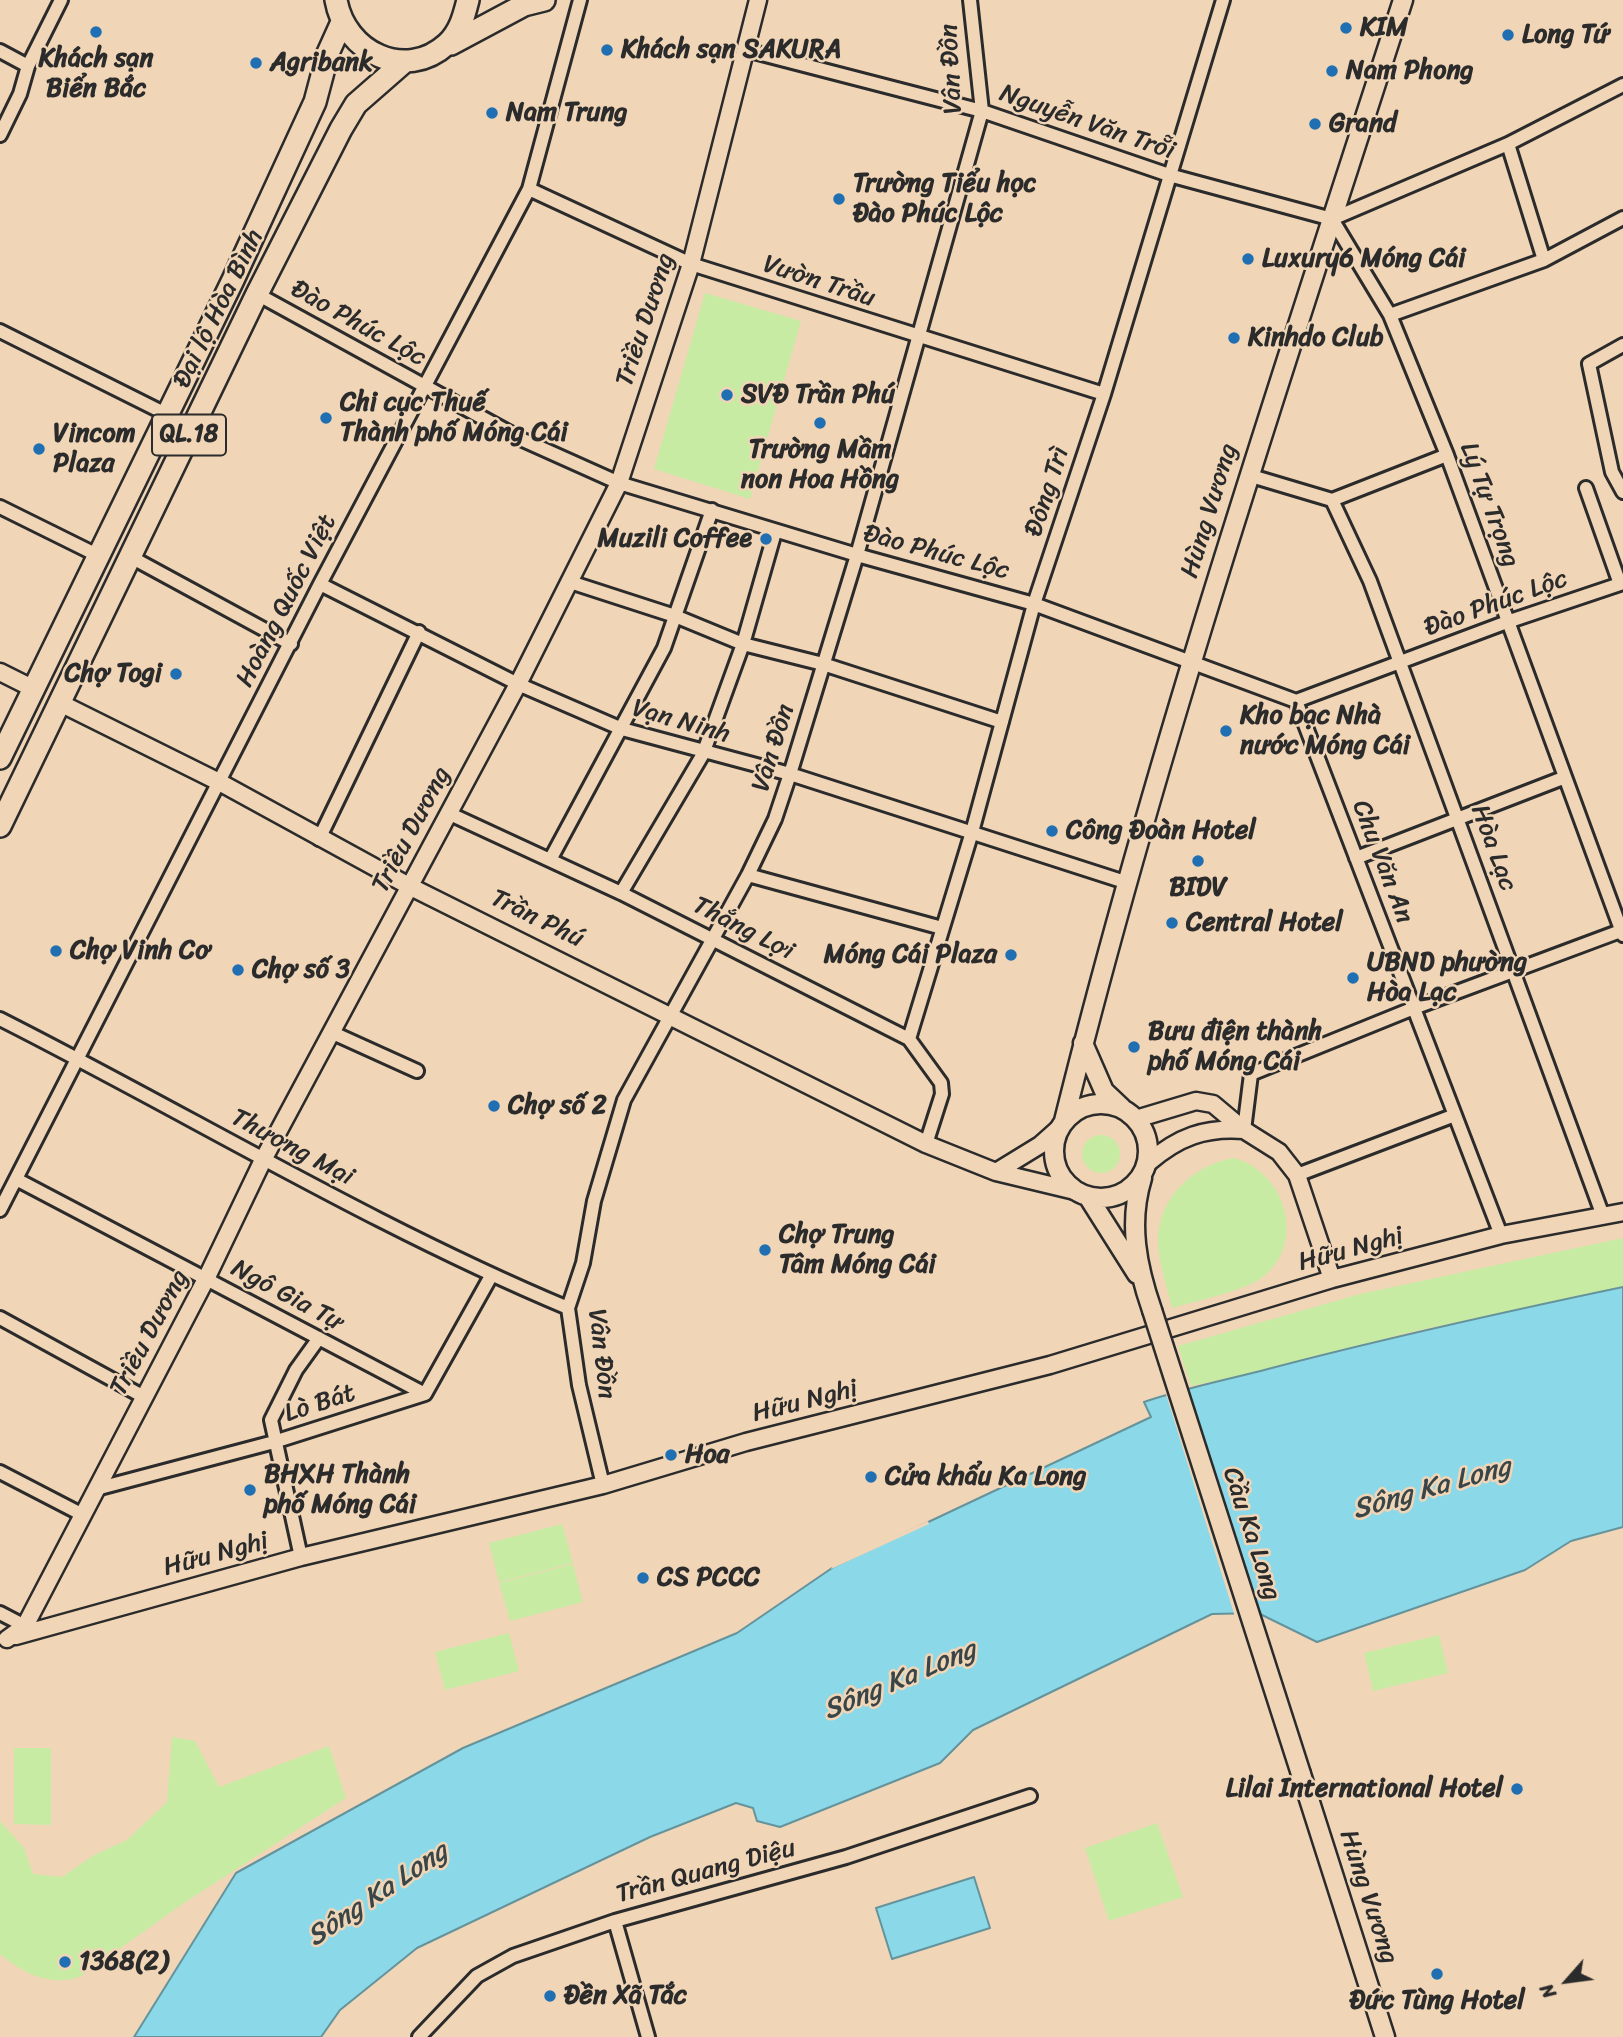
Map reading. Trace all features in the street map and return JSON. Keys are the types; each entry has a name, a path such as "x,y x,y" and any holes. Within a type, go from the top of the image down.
{"highway":[{"name":"QL.18","path":"336,0 342,22 351,38 364,50 380,58 404,62 428,57 524,5 544,0"},
{"name":"QL.18","path":"428,57 448,43 462,24 468,0"},
{"name":"Đại lộ Hòa Bình","path":"0,758 233,280 315,102 328,53 342,22"},
{"name":"Đại lộ Hòa Bình","path":"0,826 257,294 356,104 404,62"},
{"path":"233,280 257,294"},
{"path":"34,689 60,703"}],"main road":[{"name":"Hùng Vương","path":"1061,1125 1192,660 1248,475 1403,0"},
{"path":"1083,1043 1104,1091 1145,1132 1149,1147 1134,1205 1142,1283"},
{"path":"1129,1114 1107,1104 1091,1104 1076,1110 1061,1125 1054,1143 1057,1170 1082,1195 1142,1283"},
{"path":"1082,1195 1104,1199 1120,1195 1133,1187 1145,1169"},
{"name":"Cầu Ka Long","path":"1142,1283 1301,1774"},
{"name":"Hùng Vương","path":"1301,1774 1385,2037"}],"street":[{"path":"0,135 20,94 28,66 61,0"},
{"name":"Hoàng Quốc Việt","path":"0,1210 320,584 529,189 580,0"},
{"name":"Triều Dương","path":"3,1640 25,1626 206,1279 264,1160 518,684 619,483 691,264 758,0"},
{"name":"Vân Đồn","path":"603,1485 579,1385 568,1308 583,1263 597,1188 624,1100 748,874 775,819 790,774 857,555 982,111 970,0"},
{"name":"Đông Trì","path":"909,1039 972,832 1034,604 1104,394 1223,0"},
{"name":"Nguyễn Văn Trỗi","path":"746,50 982,111 1170,175 1332,219"},
{"path":"0,51 28,66"},
{"path":"1332,219 1508,144 1623,85"},
{"path":"1508,144 1544,260"},
{"name":"Vườn Trầu","path":"529,189 691,264 918,338 1104,394"},
{"path":"1390,315 1544,260 1623,218"},
{"name":"Lý Tự Trọng","path":"1332,219 1390,315 1447,455 1563,778 1622,932"},
{"name":"Đào Phúc Lộc","path":"257,294 523,440 619,483 712,510 775,532 1034,604 1192,660 1296,701 1507,622 1620,584 1586,488"},
{"path":"1,335 168,415"},
{"path":"1623,345 1589,364 1612,472 1623,492"},
{"path":"1248,475 1332,500 1447,455"},
{"name":"Hòa Lạc","path":"1332,500 1370,582 1398,664 1459,818 1512,972 1603,1216"},
{"path":"0,507 99,556"},
{"path":"550,860 664,648 712,510"},
{"path":"621,893 704,754 743,644 775,532"},
{"path":"130,556 291,644"},
{"path":"570,582 675,616 743,644 823,664 1002,722"},
{"name":"Vạn Ninh","path":"320,584 518,684 622,729 704,754 790,774 1128,883"},
{"path":"319,839 419,632"},
{"path":"0,672 34,689"},
{"name":"Chu Văn An","path":"1296,701 1501,1235"},
{"name":"Trần Phú","path":"60,703 221,782 319,839 409,886 926,1144 996,1172 1082,1195"},
{"path":"1356,858 1563,778"},
{"name":"Thắng Lợi","path":"448,813 621,893 909,1039 941,1083 942,1094 926,1144"},
{"path":"748,874 942,928"},
{"path":"1244,1130 1251,1074 1414,1008 1622,932"},
{"name":"Thương Mại","path":"0,1019 78,1058 264,1160 491,1276 568,1308"},
{"path":"333,1033 417,1071"},
{"path":"1129,1114 1196,1101 1222,1109 1244,1130 1279,1152 1297,1175 1332,1279"},
{"path":"1297,1175 1455,1115"},
{"path":"996,1172 1040,1145 1061,1125"},
{"path":"1145,1169 1175,1141 1212,1129 1244,1130"},
{"name":"Ngô Gia Tự","path":"16,1179 425,1394"},
{"name":"Hữu Nghị","path":"3,1640 301,1558 603,1485 746,1442 1050,1365 1332,1279 1501,1235 1623,1212"},
{"path":"425,1394 491,1276"},
{"path":"0,1318 144,1397"},
{"path":"301,1558 271,1420 296,1370 319,1338"},
{"name":"Lò Bát","path":"96,1489 274,1442 425,1394"},
{"path":"0,1472 83,1515"},
{"path":"0,1613 25,1626"},
{"name":"Trần Quang Diệu","path":"419,2037 477,1976 513,1956 615,1921 846,1857 1030,1796"},
{"path":"615,1921 648,2037"}],"green space":[{"name":"SVĐ Trần Phú","path":"705,293 801,321 750,499 654,469"},
{"path":"1101,1135 1115,1140 1120,1154 1115,1168 1101,1173 1087,1168 1082,1154 1087,1140"},
{"path":"1233,1158 1250,1165 1265,1176 1276,1191 1284,1208 1287,1226 1285,1244 1277,1261 1255,1282 1172,1308 1158,1247 1160,1223 1165,1209 1172,1196 1193,1175"},
{"path":"1623,1238 1623,1287 1411,1332 1253,1373 1191,1386 1178,1346 1360,1294"},
{"path":"562,1524 573,1563 499,1582 489,1543"},
{"path":"573,1564 583,1602 510,1621 499,1583"},
{"path":"509,1633 519,1671 445,1690 435,1652"},
{"path":"1439,1635 1448,1673 1373,1691 1364,1653"},
{"path":"172,1737 195,1741 219,1787 329,1746 346,1798 184,1903 81,1976 59,1980 38,1977 9,1961 0,1954 0,1821 24,1848 33,1874 62,1877 94,1855 127,1840 167,1802"},
{"path":"14,1748 51,1748 51,1825 14,1824"},
{"path":"1157,1823 1183,1897 1109,1921 1085,1848"}],"water":[{"name":"Sông Ka Long","path":"1623,1287 1623,1527 1571,1541 1525,1570 1317,1642 1258,1613 1212,1614 973,1730 940,1763 780,1827 757,1821 753,1808 736,1803 650,1837 417,1948 340,2010 321,2037 134,2037 236,1873 463,1748 737,1633 835,1566 1151,1417 1144,1402 1357,1347"},
{"path":"974,1877 990,1928 892,1959 876,1908"}],"pier":[{"path":"1185,1384 1261,1618 1235,1617 1165,1391"},
{"path":"928,1521 929,1524 831,1569 834,1563"}],"place":[{"name":"KIM","path":"1346,28"},
{"name":"Khách sạn Biển Bắc","path":"96,32"},
{"name":"Long Tứ","path":"1508,35"},
{"name":"Khách sạn SAKURA","path":"607,50"},
{"name":"Agribank","path":"256,63"},
{"name":"Nam Phong","path":"1332,71"},
{"name":"Nam Trung","path":"492,113"},
{"name":"Grand","path":"1315,124"},
{"name":"Trường Tiểu học Đào Phúc Lộc","path":"839,199"},
{"name":"Luxury6 Móng Cái","path":"1248,259"},
{"name":"Kinhdo Club","path":"1234,338"},
{"name":"SVĐ Trần Phú","path":"727,395"},
{"name":"Chi cục Thuế Thành phố Móng Cái","path":"326,418"},
{"name":"Trường Mầm non Hoa Hồng","path":"820,423"},
{"name":"Vincom Plaza","path":"39,449"},
{"name":"Muzili Coffee","path":"766,539"},
{"name":"Chợ Togi","path":"176,674"},
{"name":"Kho bạc Nhà nước Móng Cái","path":"1226,731"},
{"name":"Công Đoàn Hotel","path":"1052,831"},
{"name":"BIDV","path":"1198,861"},
{"name":"Central Hotel","path":"1172,923"},
{"name":"Chợ Vinh Cơ","path":"56,951"},
{"name":"Móng Cái Plaza","path":"1011,955"},
{"name":"Chợ số 3","path":"238,970"},
{"name":"UBND phường Hòa Lạc","path":"1353,978"},
{"name":"Bưu điện thành phố Móng Cái","path":"1134,1047"},
{"name":"Chợ số 2","path":"494,1106"},
{"name":"Chợ Trung Tâm Móng Cái","path":"765,1250"},
{"name":"Hoa","path":"671,1455"},
{"name":"Cửa khẩu Ka Long","path":"871,1477"},
{"name":"BHXH Thành phố Móng Cái","path":"250,1490"},
{"name":"CS PCCC","path":"643,1578"},
{"name":"Lilai International Hotel","path":"1517,1789"},
{"name":"1368(2)","path":"65,1962"},
{"name":"Đức Tùng Hotel","path":"1437,1974"},
{"name":"Đền Xã Tắc","path":"550,1996"}]}
